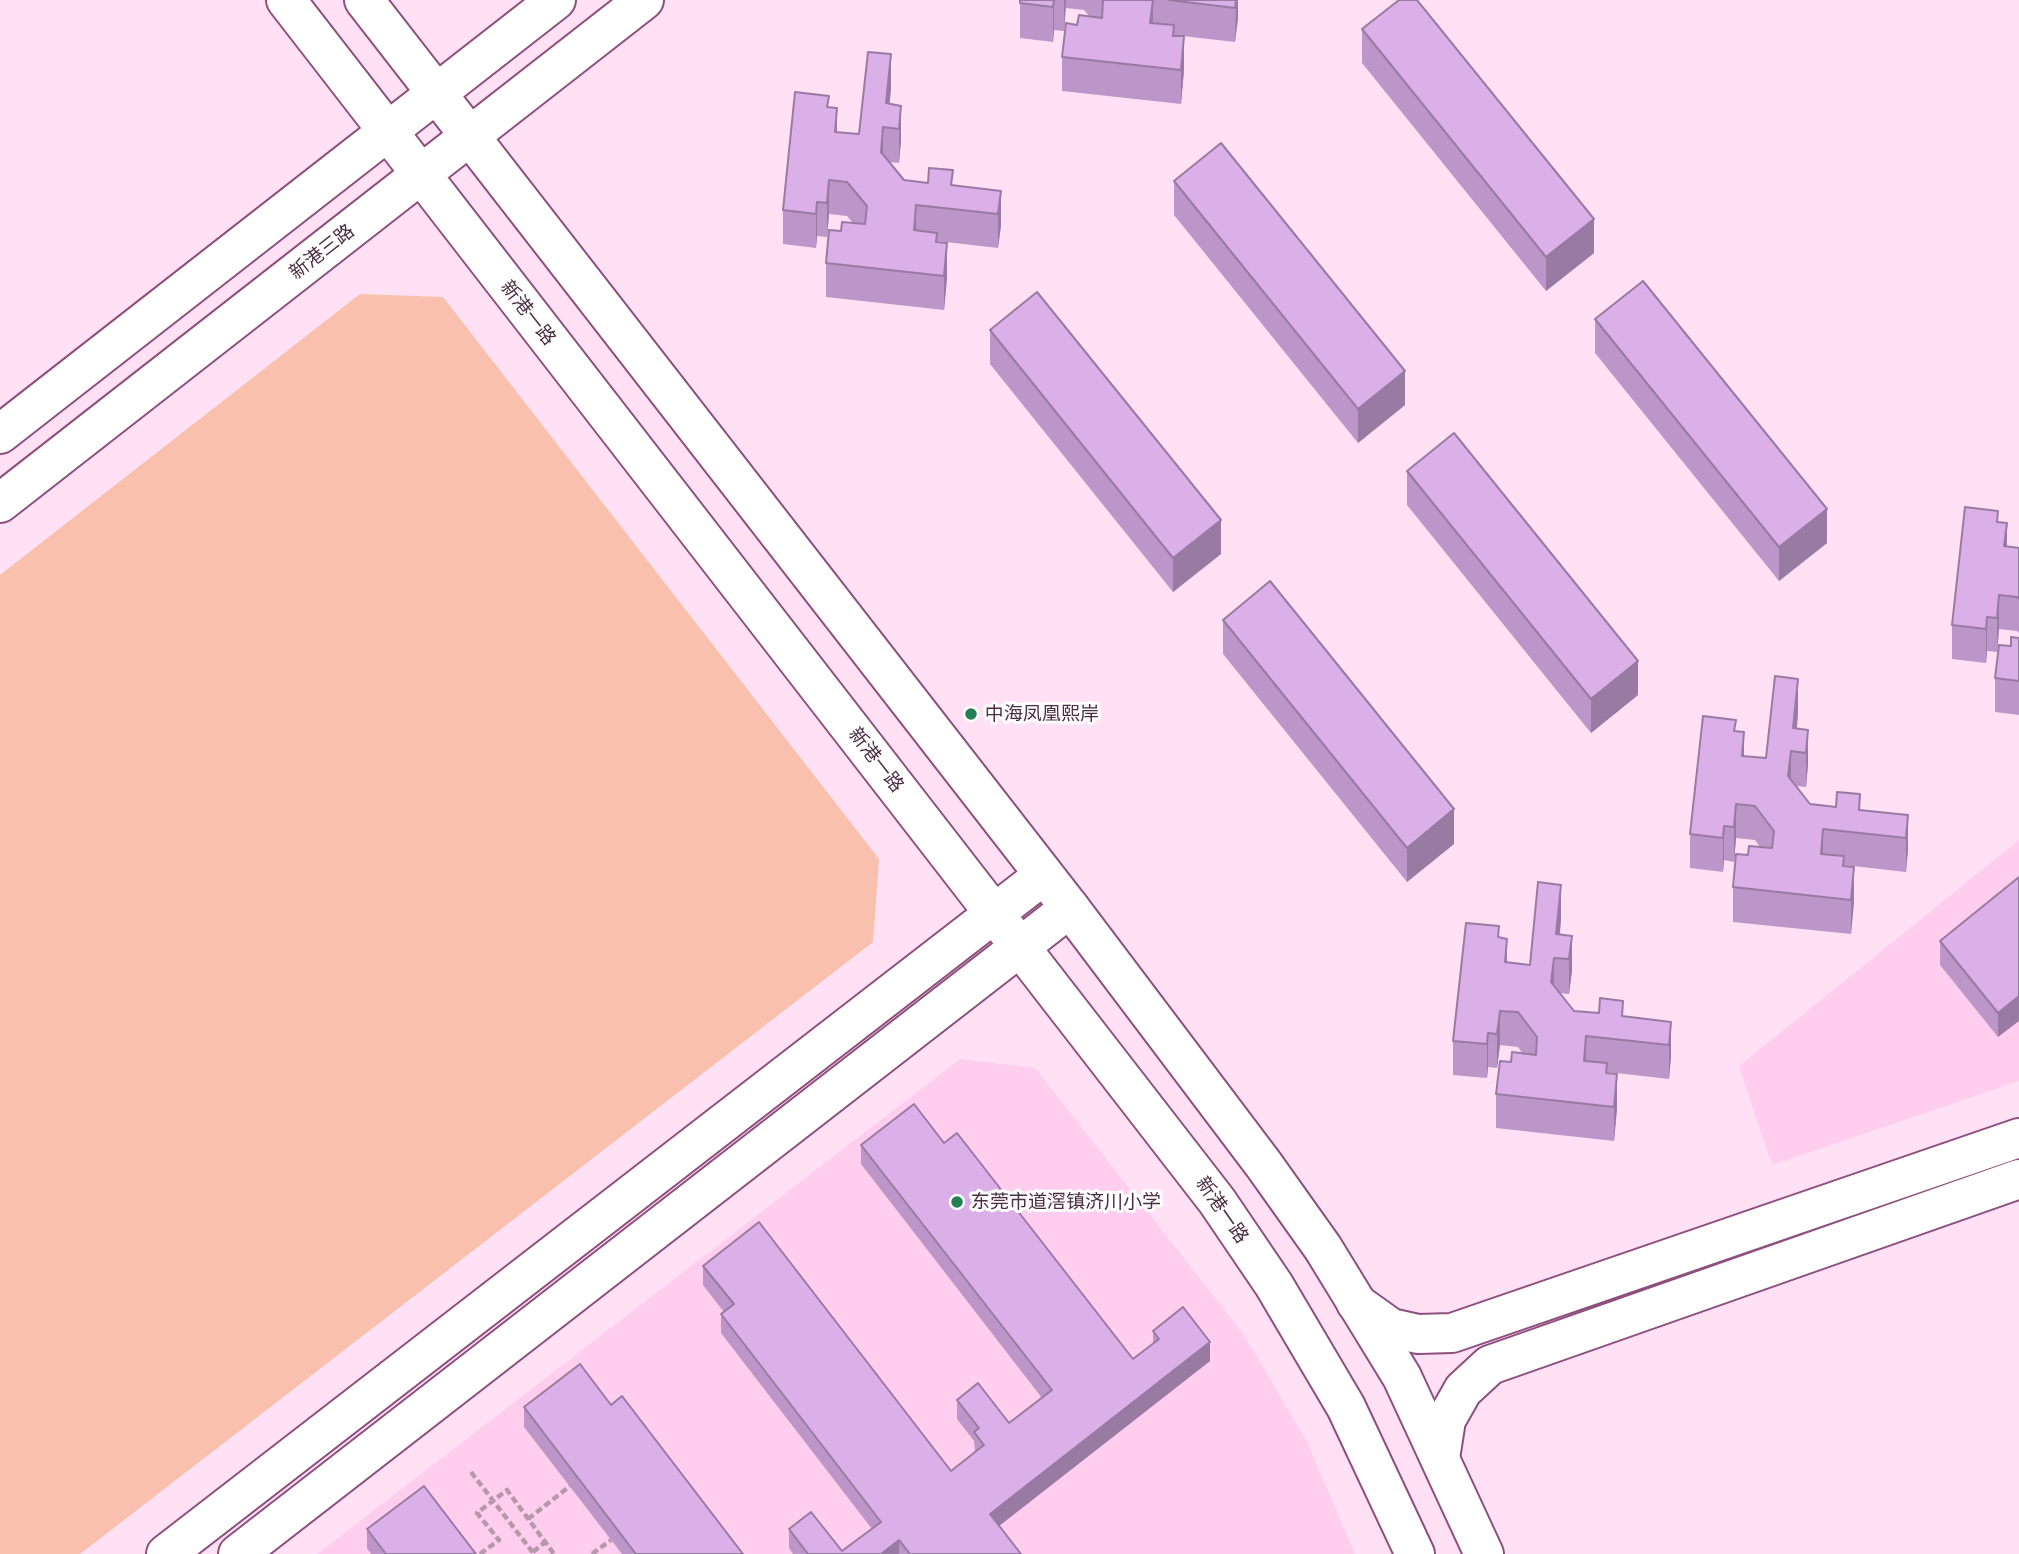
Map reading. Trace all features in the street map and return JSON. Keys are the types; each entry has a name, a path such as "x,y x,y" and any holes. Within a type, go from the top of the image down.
{"street":[{"name":"新港一路","path":"286,0 1217,1201 1274,1285 1346,1408 1415,1554"},
{"path":"364,0 1070,908 1264,1165 1323,1248 1402,1377 1484,1554"},
{"path":"0,434 556,0"},
{"name":"新港三路","path":"0,503 644,0"},
{"path":"166,1554 1044,875"},
{"path":"238,1554 1070,908"},
{"path":"1356,1303 1391,1328 1418,1334 1452,1333 2019,1138"},
{"path":"1440,1458 1446,1420 1463,1390 1490,1365 2019,1179"}],"path":[{"path":"471,1472 533,1553 545,1542"},
{"path":"528,1519 570,1486"},
{"path":"480,1554 499,1540 477,1513 507,1490 554,1554"},
{"path":"592,1554 611,1540"}],"shaded area":[{"path":"360,294 443,297 879,859 873,942 80,1554 0,1554 0,575"},
{"path":"2019,840 2019,1081 1772,1165 1739,1066"},
{"name":"东莞市道滘镇济川小学","path":"960,1059 1035,1068 1244,1335 1307,1442 1355,1554 317,1554"}],"building":[{"path":"1020,0 1054,0 1053,7 1020,3"},
{"path":"1103,0 1153,0 1150,23 1174,25 1173,36 1184,36 1181,70 1062,57 1066,23 1077,25 1079,15 1102,18"},
{"path":"1169,0 1236,0 1235,8"},
{"path":"1399,0 1417,0 1594,219 1546,257 1362,29"},
{"path":"868,52 891,54 886,103 901,106 899,129 883,127 881,152 904,180 928,183 929,168 953,170 951,185 1001,191 998,214 916,205 914,230 937,233 936,242 947,243 944,276 826,263 829,230 841,231 842,222 865,224 867,206 847,182 829,180 827,203 817,202 816,214 783,210 795,92 829,96 827,107 837,108 835,132 859,134"},
{"path":"1221,143 1405,371 1358,409 1174,181"},
{"path":"1643,281 1827,509 1779,547 1595,319"},
{"path":"1037,292 1221,520 1173,558 990,330"},
{"path":"1454,433 1638,661 1591,699 1407,471"},
{"path":"1965,507 1998,511 1997,522 2007,523 2004,546 2019,548 2019,599 1999,595 1997,618 1987,617 1986,629 1952,625"},
{"path":"1270,581 1454,809 1407,848 1223,620"},
{"path":"2011,637 2019,638 2019,681 1995,678 1999,645 2011,646"},
{"path":"1775,676 1798,679 1793,728 1808,730 1806,753 1791,751 1788,776 1810,804 1836,807 1837,792 1860,794 1859,810 1908,815 1906,838 1823,829 1821,854 1844,856 1843,866 1854,867 1851,900 1733,887 1736,854 1748,855 1749,846 1772,848 1774,831 1755,806 1736,804 1734,827 1724,826 1723,838 1690,834 1703,716 1736,720 1734,731 1744,732 1742,756 1766,758"},
{"path":"2019,877 2019,996 1998,1013 1940,941"},
{"path":"1538,882 1561,885 1556,934 1572,936 1569,959 1554,958 1551,982 1574,1011 1599,1013 1600,998 1623,1001 1622,1016 1671,1022 1669,1045 1586,1036 1584,1061 1607,1063 1606,1073 1617,1074 1614,1107 1496,1094 1500,1061 1511,1062 1512,1052 1536,1055 1537,1037 1518,1012 1500,1011 1497,1034 1488,1033 1487,1044 1453,1041 1466,923 1499,926 1498,937 1507,939 1505,962 1530,965"},
{"path":"914,1104 944,1143 957,1133 1133,1359 1159,1339 1153,1331 1183,1307 1210,1342 990,1514 1021,1554 910,1554 899,1540 881,1554 808,1554 789,1529 811,1512 842,1551 881,1522 721,1314 734,1304 703,1266 759,1222 951,1471 984,1445 974,1432 979,1428 957,1400 978,1383 1009,1423 1052,1390 861,1145"},
{"path":"580,1364 611,1405 622,1396 743,1554 636,1554 524,1407"},
{"path":"424,1486 476,1554 386,1554 367,1529"}],"place":[{"name":"中海凤凰熙岸","path":"971,714"},
{"name":"东莞市道滘镇济川小学","path":"957,1202"}]}
